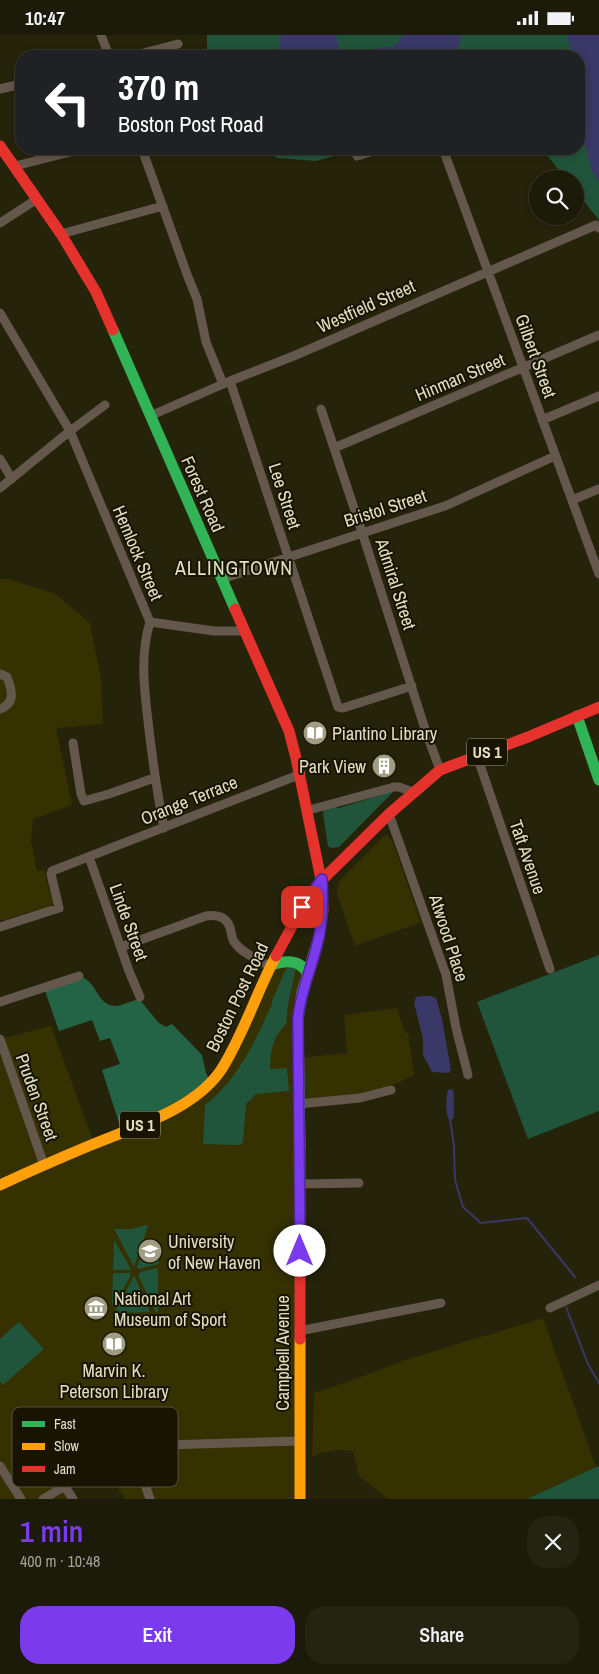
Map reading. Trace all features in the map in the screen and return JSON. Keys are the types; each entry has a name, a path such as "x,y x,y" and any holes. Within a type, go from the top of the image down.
{"main road":[{"name":"Forest Road","path":"0,146 61,234 96,292 289,731 301,774 322,879"},
{"name":"Boston Post Road","path":"0,1185 170,1112 202,1091 226,1062 271,966 298,914 322,879 389,814 440,770 528,737 599,707"},
{"path":"576,716 599,780"},
{"name":"Campbell Avenue","path":"300,1499 299,1012 301,997 320,934 323,911 322,879"},
{"path":"271,966 282,961 293,961 303,966 308,975"}],"street":[{"path":"101,35 107,50"},
{"path":"155,50 178,44"},
{"path":"0,89 15,85"},
{"path":"14,166 58,155"},
{"name":"Lee Street","path":"144,155 197,299 206,343 226,383 338,707 343,708 412,686"},
{"name":"Gilbert Street","path":"444,155 599,574"},
{"path":"0,223 37,199"},
{"path":"61,234 163,206"},
{"name":"Westfield Street","path":"150,416 296,355 487,271 597,227"},
{"name":"Hemlock Street","path":"0,313 70,431 150,622 144,639 142,670 154,778 164,828"},
{"name":"Hinman Street","path":"334,448 599,335"},
{"path":"542,419 599,396"},
{"path":"0,488 105,405"},
{"name":"Admiral Street","path":"321,409 440,770"},
{"name":"Bristol Street","path":"222,579 287,556 445,506 555,456"},
{"path":"0,459 12,479"},
{"path":"572,501 599,489"},
{"path":"150,622 214,631 244,631"},
{"path":"0,674 8,677 12,689 11,698 7,706 0,709"},
{"path":"74,743 81,794 84,801 154,778"},
{"name":"Taft Avenue","path":"476,756 550,969"},
{"name":"Orange Terrace","path":"0,927 60,908 51,874 52,871 301,774"},
{"path":"309,810 394,787 413,792"},
{"name":"Atwood Place","path":"389,814 446,975 456,1028 468,1075"},
{"name":"Linde Street","path":"89,857 140,997"},
{"path":"121,947 206,916 217,916 222,917 228,922 233,940 239,948 271,966"},
{"path":"0,1002 79,976"},
{"name":"Pruden Street","path":"0,1039 44,1165"},
{"path":"298,1104 360,1097 391,1090"},
{"path":"300,1184 358,1183"},
{"path":"550,1308 599,1285"},
{"path":"299,1331 441,1303"},
{"path":"178,1445 300,1441"},
{"path":"0,1466 12,1485"},
{"path":"13,1487 21,1499"},
{"path":"43,1499 61,1487"},
{"path":"65,1487 73,1499"},
{"path":"146,1487 150,1499"}],"shaded area":[{"path":"281,35 336,35 340,50 279,50"},
{"path":"403,35 462,35 458,50 374,50 376,48 395,46"},
{"path":"567,35 599,35 599,181 592,170 585,145 585,50 571,50"},
{"path":"0,579 8,579 56,594 90,623 101,679 103,724 56,728 72,805 33,819 31,841 37,871 44,870 53,905 0,921"},
{"path":"387,835 393,843 421,922 355,946 337,894 337,888 341,879"},
{"name":"University of New Haven","path":"271,965 303,966 299,1058 347,1053 344,1015 397,1008 405,1033 408,1033 414,1075 360,1098 299,1104 300,1499 150,1499 149,1497 125,1499 117,1487 178,1487 178,1407 12,1407 12,1487 65,1487 73,1499 0,1499 0,1039 51,1026 94,1143 211,1082"},
{"path":"416,997 436,998 442,1019 451,1070 449,1073 432,1072 423,1055 423,1039 414,1003"},
{"path":"448,1090 453,1090 454,1113 453,1119 449,1120 446,1102"},
{"path":"543,1318 596,1467 527,1499 388,1499 359,1476 353,1451 337,1450 320,1453 312,1457 314,1393 402,1361"}],"green space":[{"path":"207,35 599,35 599,220 584,201 584,170 559,170 547,155 585,155 585,50 207,50"},
{"path":"273,155 337,155 316,161 277,158"},
{"path":"394,791 339,847 331,848 328,846 324,810 334,807 339,808"},
{"path":"599,955 599,1111 528,1139 477,1002"},
{"path":"289,966 296,968 288,1004 286,1024 273,1045 270,1069 287,1068 289,1091 256,1094 246,1104 243,1142 240,1145 203,1144 205,1105 227,1084 252,1046 266,1018 285,971"},
{"path":"79,976 90,983 104,1002 109,1005 118,1006 139,999 159,1023 166,1027 172,1024 202,1055 206,1073 211,1082 122,1132 102,1070 120,1064 110,1038 100,1041 92,1020 59,1031 44,988"},
{"path":"147,1225 148,1228 146,1228 134,1267 114,1229 131,1229"},
{"path":"148,1236 144,1248 157,1248 159,1264 139,1269 137,1267"},
{"path":"114,1240 131,1269 130,1270 113,1269"},
{"path":"157,1268 158,1311 156,1313 138,1275 140,1272"},
{"path":"114,1273 130,1273 131,1275 114,1306 112,1304"},
{"path":"134,1276 150,1312 116,1313 116,1309"},
{"path":"19,1322 44,1349 3,1385 0,1382 0,1339"},
{"path":"599,1466 599,1499 527,1499 596,1467"}],"waterway":[{"path":"450,1118 454,1147 455,1180 463,1207 481,1223 527,1218 575,1277"},
{"path":"566,1307 588,1364 599,1383"}],"traffic: fast":[{"path":"113,330 235,609"},
{"path":"577,716 599,780"},
{"path":"300,1144 298,1019 302,992 319,937"},
{"path":"271,965 282,962 297,963 308,974"}],"traffic: slow":[{"path":"0,1185 162,1116 195,1096 221,1070 243,1028 276,956"},
{"path":"300,1339 300,1499"}],"traffic: jam":[{"path":"0,146 61,234 96,292 113,330"},
{"path":"235,609 289,731 296,758 322,884 323,911 319,937"},
{"path":"276,956 304,904 322,880 389,814 440,770 528,737 599,707"},
{"path":"300,1144 300,1339"}],"place":[{"name":"Piantino Library","path":"315,733"},
{"name":"Park View","path":"384,766"},
{"name":"University of New Haven","path":"150,1251"},
{"name":"National Art Museum of Sport","path":"96,1308"},
{"name":"Marvin K. Peterson Library","path":"114,1344"}],"district":[{"name":"ALLINGTOWN","path":"234,567"}],"route":[{"path":"300,1251 298,1019 301,997 320,934 323,911 322,879 302,907"}]}
